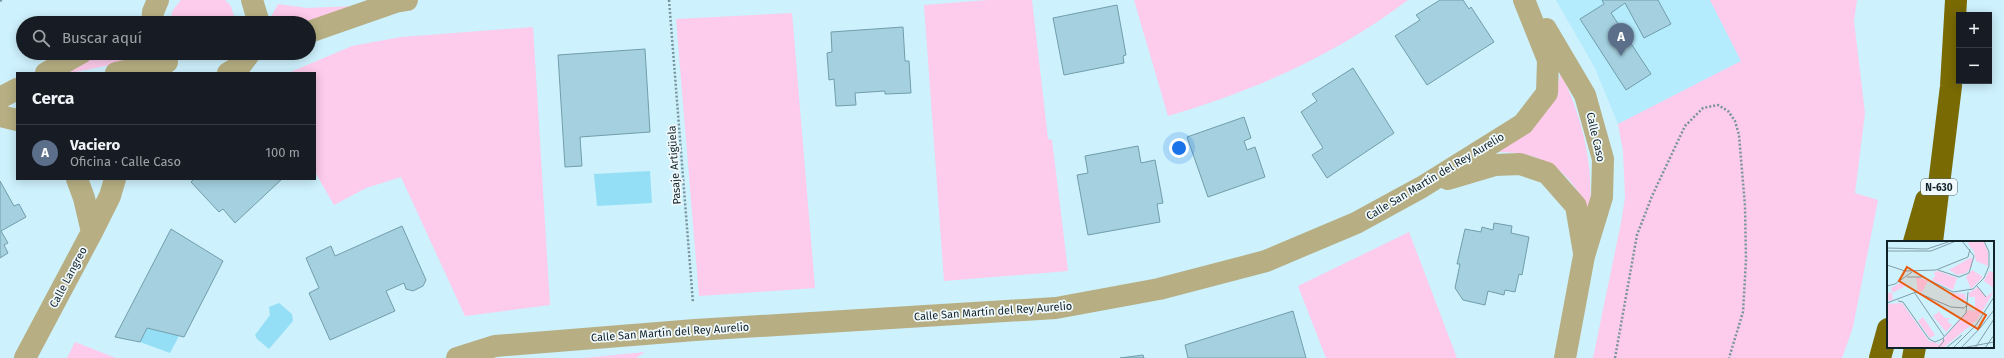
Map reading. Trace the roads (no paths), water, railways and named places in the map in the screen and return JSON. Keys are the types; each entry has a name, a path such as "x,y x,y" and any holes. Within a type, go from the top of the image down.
{"highway":[{"name":"N-630","path":"1932,241 1953,65 1956,0"},
{"path":"1914,241 1946,131"},
{"path":"1880,358 1887,333"},
{"path":"1913,358 1915,348"}],"street":[{"name":"Calle San Martín del Rey Aurelio","path":"457,358 495,346 695,330 1056,308 1159,289 1266,261 1356,223 1422,187 1523,124 1547,93 1548,60 1524,0"},
{"name":"Calle Caso","path":"1528,0 1568,63 1585,95 1596,128 1603,159 1602,197 1584,256 1566,358"},
{"path":"316,29 392,1"},
{"path":"48,72 69,60"},
{"path":"230,72 241,65 245,60"},
{"path":"120,72 159,63"},
{"path":"0,116 16,120"},
{"path":"1422,187 1495,165 1520,164 1547,173 1576,206 1584,256"},
{"path":"76,180 84,198 92,232"},
{"name":"Calle Langreo","path":"25,358 92,232 112,187 122,180"}],"place":[{"name":"Vaciero","path":"1621,56"}]}
